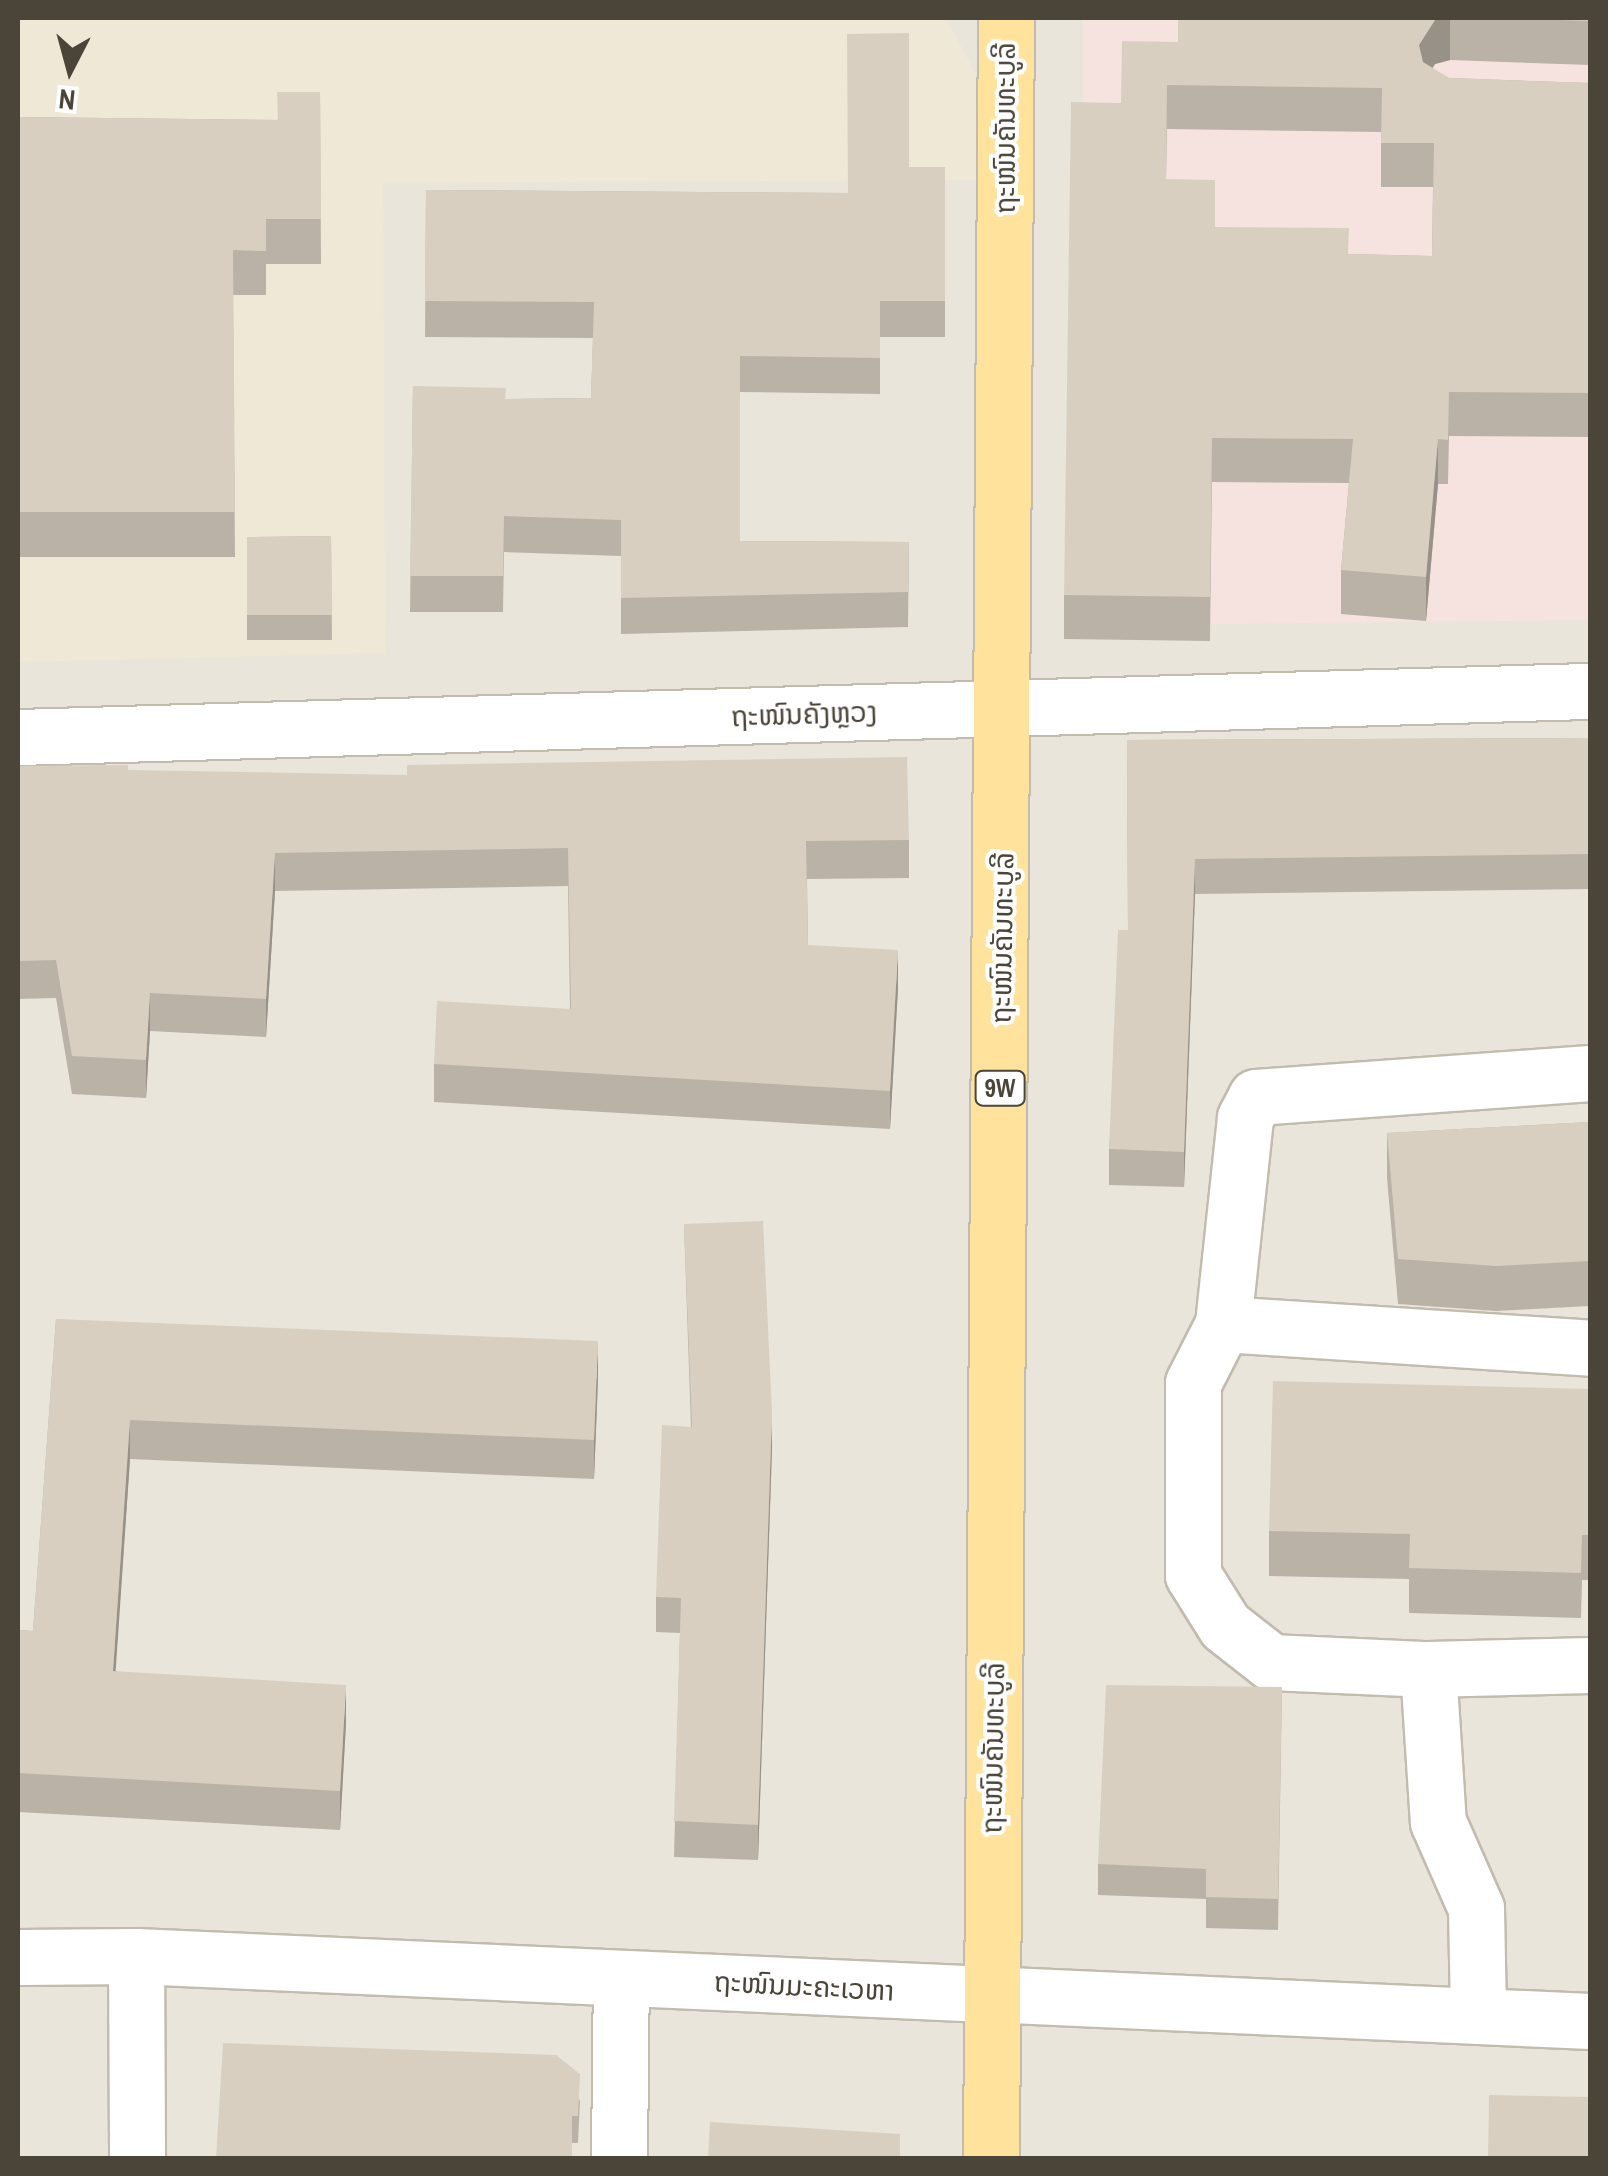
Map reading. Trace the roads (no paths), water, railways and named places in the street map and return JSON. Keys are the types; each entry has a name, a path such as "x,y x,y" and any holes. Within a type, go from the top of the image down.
{"main road":[{"name":"ຖະໜົນຄັນທະບູລີ","path":"992,2158 990,1994 1005,708 1006,18"}],"street":[{"name":"ຖະໜົນຄັງຫຼວງ","path":"18,736 1590,691"},
{"path":"1590,1074 1256,1097 1245,1118 1223,1324 1193,1383 1193,1575 1225,1626 1271,1662 1428,1669 1590,1665"},
{"path":"1223,1324 1590,1348"},
{"path":"1428,1669 1438,1822 1476,1908 1478,2016"},
{"name":"ຖະໜົນມະຄະເວຫາ","path":"18,1957 136,1956 1590,2021"},
{"path":"136,1956 137,2158"},
{"path":"620,2158 621,1978"}]}
